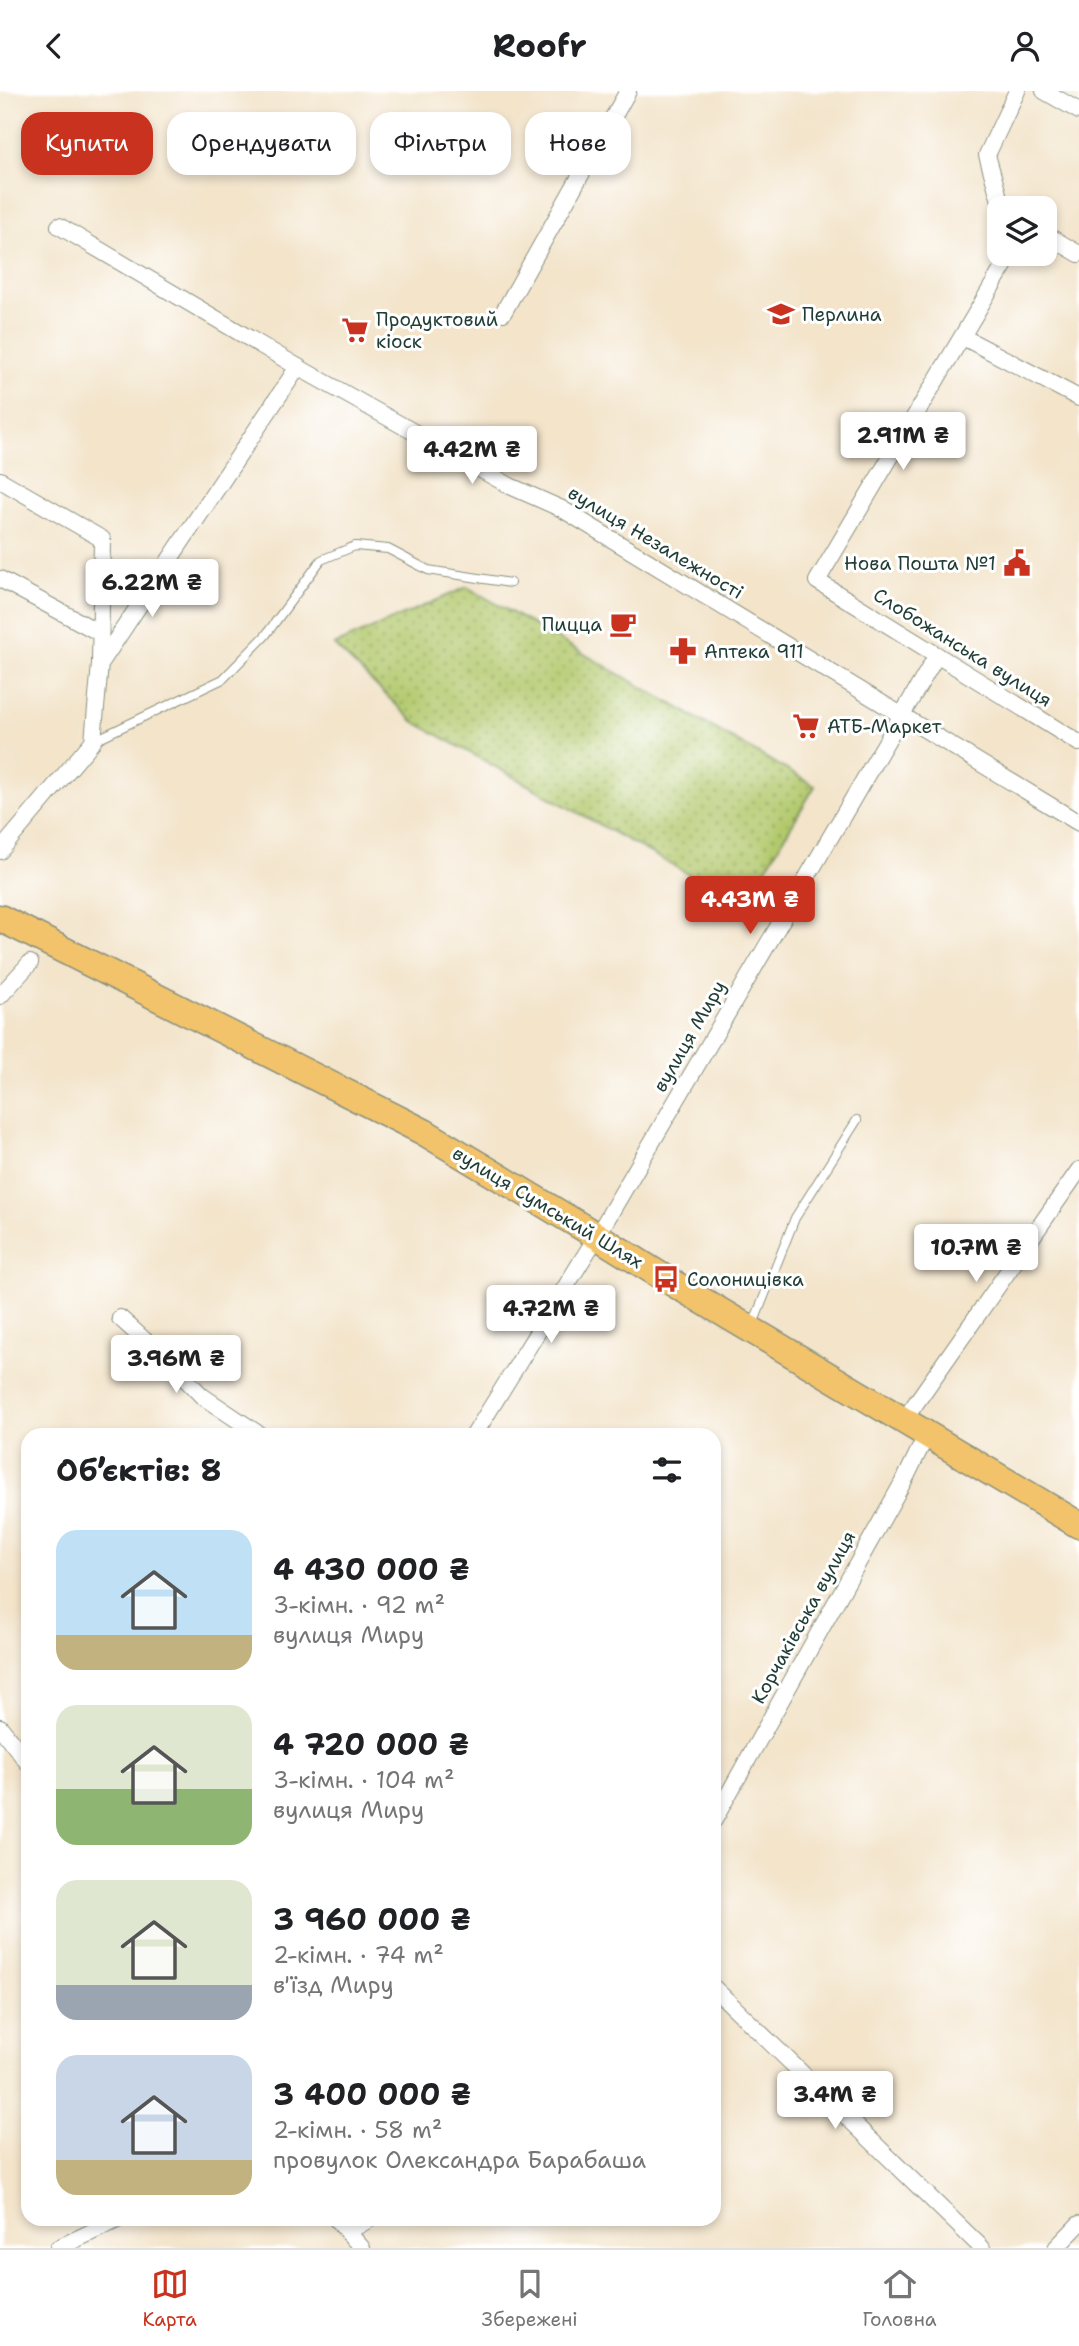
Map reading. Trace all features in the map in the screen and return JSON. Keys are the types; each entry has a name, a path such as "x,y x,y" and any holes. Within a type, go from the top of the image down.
{"main road":[{"name":"вулиця Сумський Шлях","path":"0,918 424,1132 750,1329 1077,1520"}],"street":[{"path":"503,313 628,91"},
{"path":"998,196 986,155 1017,91"},
{"path":"1044,91 1079,111"},
{"name":"вулиця Незалежності","path":"59,226 298,367 510,486 562,509 1079,823"},
{"path":"1057,241 1079,254"},
{"name":"Слобожанська вулиця","path":"1004,266 817,580 1079,743"},
{"path":"963,337 1079,398"},
{"path":"100,664 298,367"},
{"path":"0,480 102,539 100,664 93,741 0,851"},
{"path":"0,579 100,633"},
{"name":"вулиця Миру","path":"478,1428 597,1235 937,655"},
{"path":"0,996 30,963"},
{"path":"904,1420 1079,1170"},
{"path":"120,1318 202,1396 250,1428"},
{"name":"Корчаківська вулиця","path":"721,1807 927,1434"},
{"path":"0,1727 21,1754"},
{"path":"721,1995 982,2248"},
{"path":"1056,2248 1079,2224"},
{"path":"58,2248 105,2226"},
{"path":"342,2226 362,2248"},
{"path":"347,2232 358,2226"}],"lane":[{"path":"93,741 223,679 265,636 321,560 355,545 388,549 428,570 510,583"},
{"path":"750,1329 794,1218 858,1120"}],"green space":[{"path":"467,587 815,786 744,905 413,721 334,645"}],"place":[{"name":"Перлина","path":"781,314"},
{"name":"Продуктовий кіоск","path":"355,330"},
{"name":"Нова Пошта №1","path":"1017,563"},
{"name":"Пицца","path":"623,624"},
{"name":"Аптека 911","path":"683,651"},
{"name":"АТБ-Маркет","path":"806,726"},
{"name":"Солоницівка","path":"666,1279"}]}
